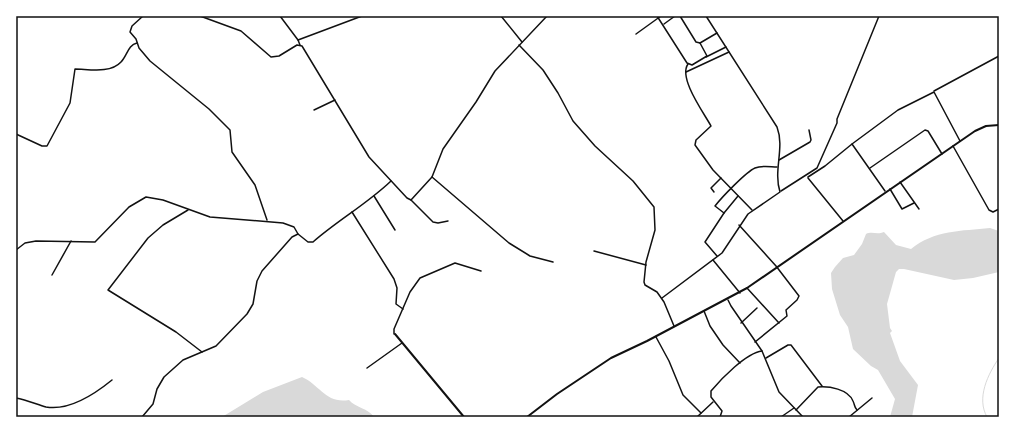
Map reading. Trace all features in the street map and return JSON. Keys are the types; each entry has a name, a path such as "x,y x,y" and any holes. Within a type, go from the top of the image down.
{"street":[{"path":"143,16 131,29 131,34 135,37 143,52 158,68 209,109 230,130 232,152 255,185 268,221"},
{"path":"200,16 241,31 271,57 279,56 300,45"},
{"path":"280,16 300,45 306,51 369,157 407,198 411,200 433,222 438,223 448,221"},
{"path":"298,40 362,16"},
{"path":"502,16 522,42"},
{"path":"411,200 432,177 441,153 448,140 476,102 495,70 547,16"},
{"path":"657,16 688,64 686,72 689,86 711,126 696,140 695,145 721,178 752,210"},
{"path":"636,34 661,16"},
{"path":"663,25 675,16"},
{"path":"680,16 696,42 700,43 706,56"},
{"path":"706,16 777,127 780,142 777,168 780,192"},
{"path":"807,176 817,168 837,123 837,119 880,16"},
{"path":"700,43 717,32"},
{"path":"16,134 42,146 48,146 70,103 75,69 92,71 116,66 122,62 132,45 137,43"},
{"path":"519,45 546,76 573,121 595,146 633,181 654,207 654,230 646,265 644,282 662,298 668,308 674,326"},
{"path":"688,64 692,65 706,56 726,47"},
{"path":"686,72 729,52"},
{"path":"662,298 713,260 726,248 739,226 752,210 825,166 886,118 999,56"},
{"path":"932,92 936,94 960,141"},
{"path":"314,110 335,100"},
{"path":"527,417 557,394 611,358 656,337 674,326 740,293 890,188 982,127 999,125"},
{"path":"779,160 810,142 812,140 809,130"},
{"path":"870,168 925,130 928,131 942,154"},
{"path":"852,144 870,168 885,192"},
{"path":"953,146 989,210 993,212 999,209"},
{"path":"724,213 715,206 727,191 732,189 754,168 760,166 777,168"},
{"path":"807,176 843,221"},
{"path":"432,177 509,243 530,256 553,262"},
{"path":"714,192 710,188 721,178"},
{"path":"16,250 30,242 95,242 129,207 146,197 163,200 210,217 268,221 291,225 298,234 308,242 313,242 374,196 391,181"},
{"path":"900,182 919,209"},
{"path":"890,188 902,209 914,203"},
{"path":"717,256 705,242 738,195"},
{"path":"374,196 394,230"},
{"path":"188,210 163,225 148,238 108,290 176,332 202,352"},
{"path":"352,212 394,279 397,288 397,305 402,309"},
{"path":"739,226 777,268 799,296 797,300 786,310 788,315 755,342"},
{"path":"142,417 153,404 156,389 164,377 179,363 219,343 247,314 253,304 257,281 262,271 284,244 298,234"},
{"path":"52,275 71,241"},
{"path":"594,251 646,265"},
{"path":"713,260 740,293"},
{"path":"464,417 402,343 395,334 394,329 402,309 415,284 427,274 455,263 481,271"},
{"path":"747,288 779,323"},
{"path":"728,300 741,323 762,351 776,387 803,417"},
{"path":"741,323 757,308"},
{"path":"704,311 710,326 722,345 740,363"},
{"path":"656,337 669,361 683,395 701,413"},
{"path":"367,368 402,343"},
{"path":"766,359 788,345 791,345 822,386"},
{"path":"720,417 722,410 711,397 711,391 740,363 755,353 762,351"},
{"path":"16,398 47,407 64,406 90,394 112,380"},
{"path":"780,417 795,409 818,387 822,386 835,387 847,395 853,400 854,406 857,410"},
{"path":"849,417 872,398"},
{"path":"697,417 714,401"}],"shaded area":[{"path":"990,228 999,231 999,272 973,278 954,280 904,269 899,269 896,272 887,304 890,328 892,331 890,333 900,361 918,385 912,417 890,417 895,399 878,370 871,366 853,349 848,327 840,315 832,289 831,273 843,258 854,255 868,233 884,232 896,245 911,249 929,238 949,232"},
{"path":"302,377 329,397 334,399 349,400 355,405 369,412 374,417 222,417 263,392"}],"waterway":[{"path":"987,417 984,410 983,394 987,379 999,358"}]}
